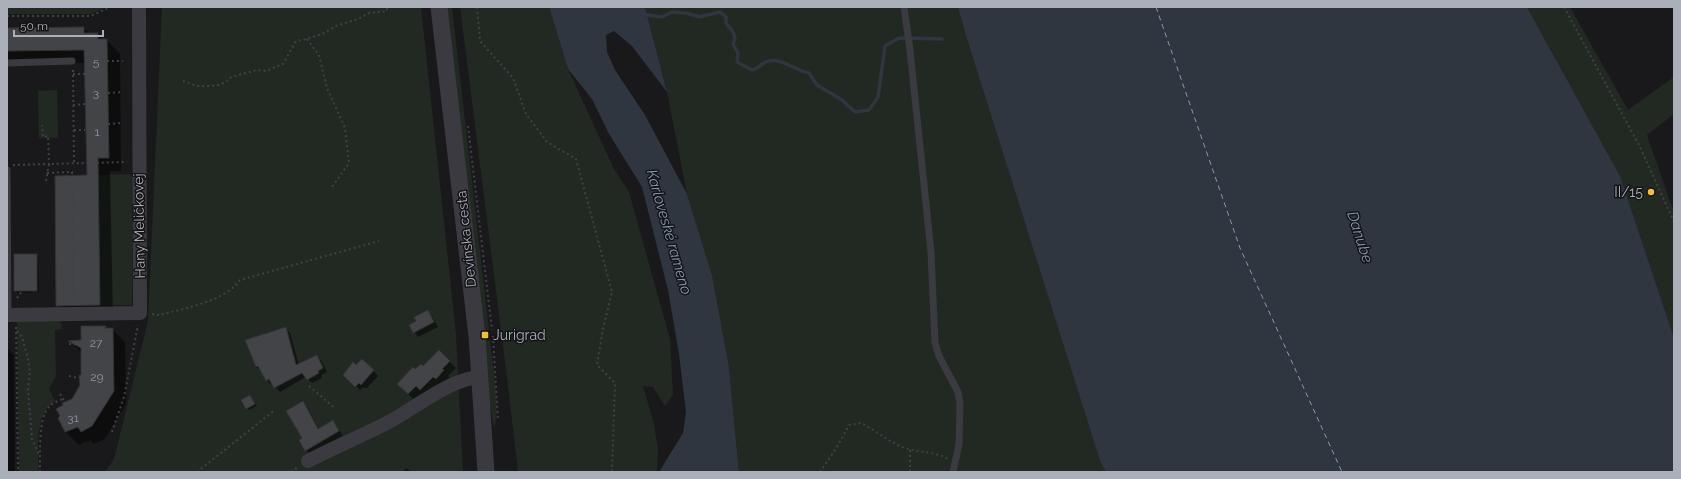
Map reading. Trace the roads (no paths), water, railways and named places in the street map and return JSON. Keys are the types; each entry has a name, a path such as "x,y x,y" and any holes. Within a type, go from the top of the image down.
{"street":[{"name":"Hany Meličkovej","path":"10,315 140,313 138,162 139,7"},
{"name":"Devínska cesta","path":"439,7 477,336 487,468"},
{"path":"308,461 386,424 431,396 470,377 480,377"}],"lane":[{"path":"904,7 910,50 931,252 935,343 939,356 958,392 960,403 959,444 953,472"},
{"path":"7,62 72,61"},
{"path":"7,170 10,315"}],"water":[{"name":"Karloveské rameno","path":"549,7 645,7 667,92 632,46 614,31 606,35 607,52 615,70 645,115 687,194 712,275 729,367 739,472 659,472 683,433 686,412 679,354 668,290 642,187 609,134 592,99 568,69"},
{"name":"Danube","path":"958,7 1527,7 1620,176 1674,338 1674,472 1106,472 1100,461"}],"waterway":[{"path":"642,14 662,17 672,12 686,13 699,17 720,12 726,17 726,23 733,32 735,38 733,44 738,53 737,62 752,70 766,62 777,61 809,73 817,85 842,100 855,112 869,110 878,97 885,46 899,38 942,39"}],"place":[{"name":"II/15","path":"1651,192"},
{"name":"Jurigrad","path":"485,335"}]}
